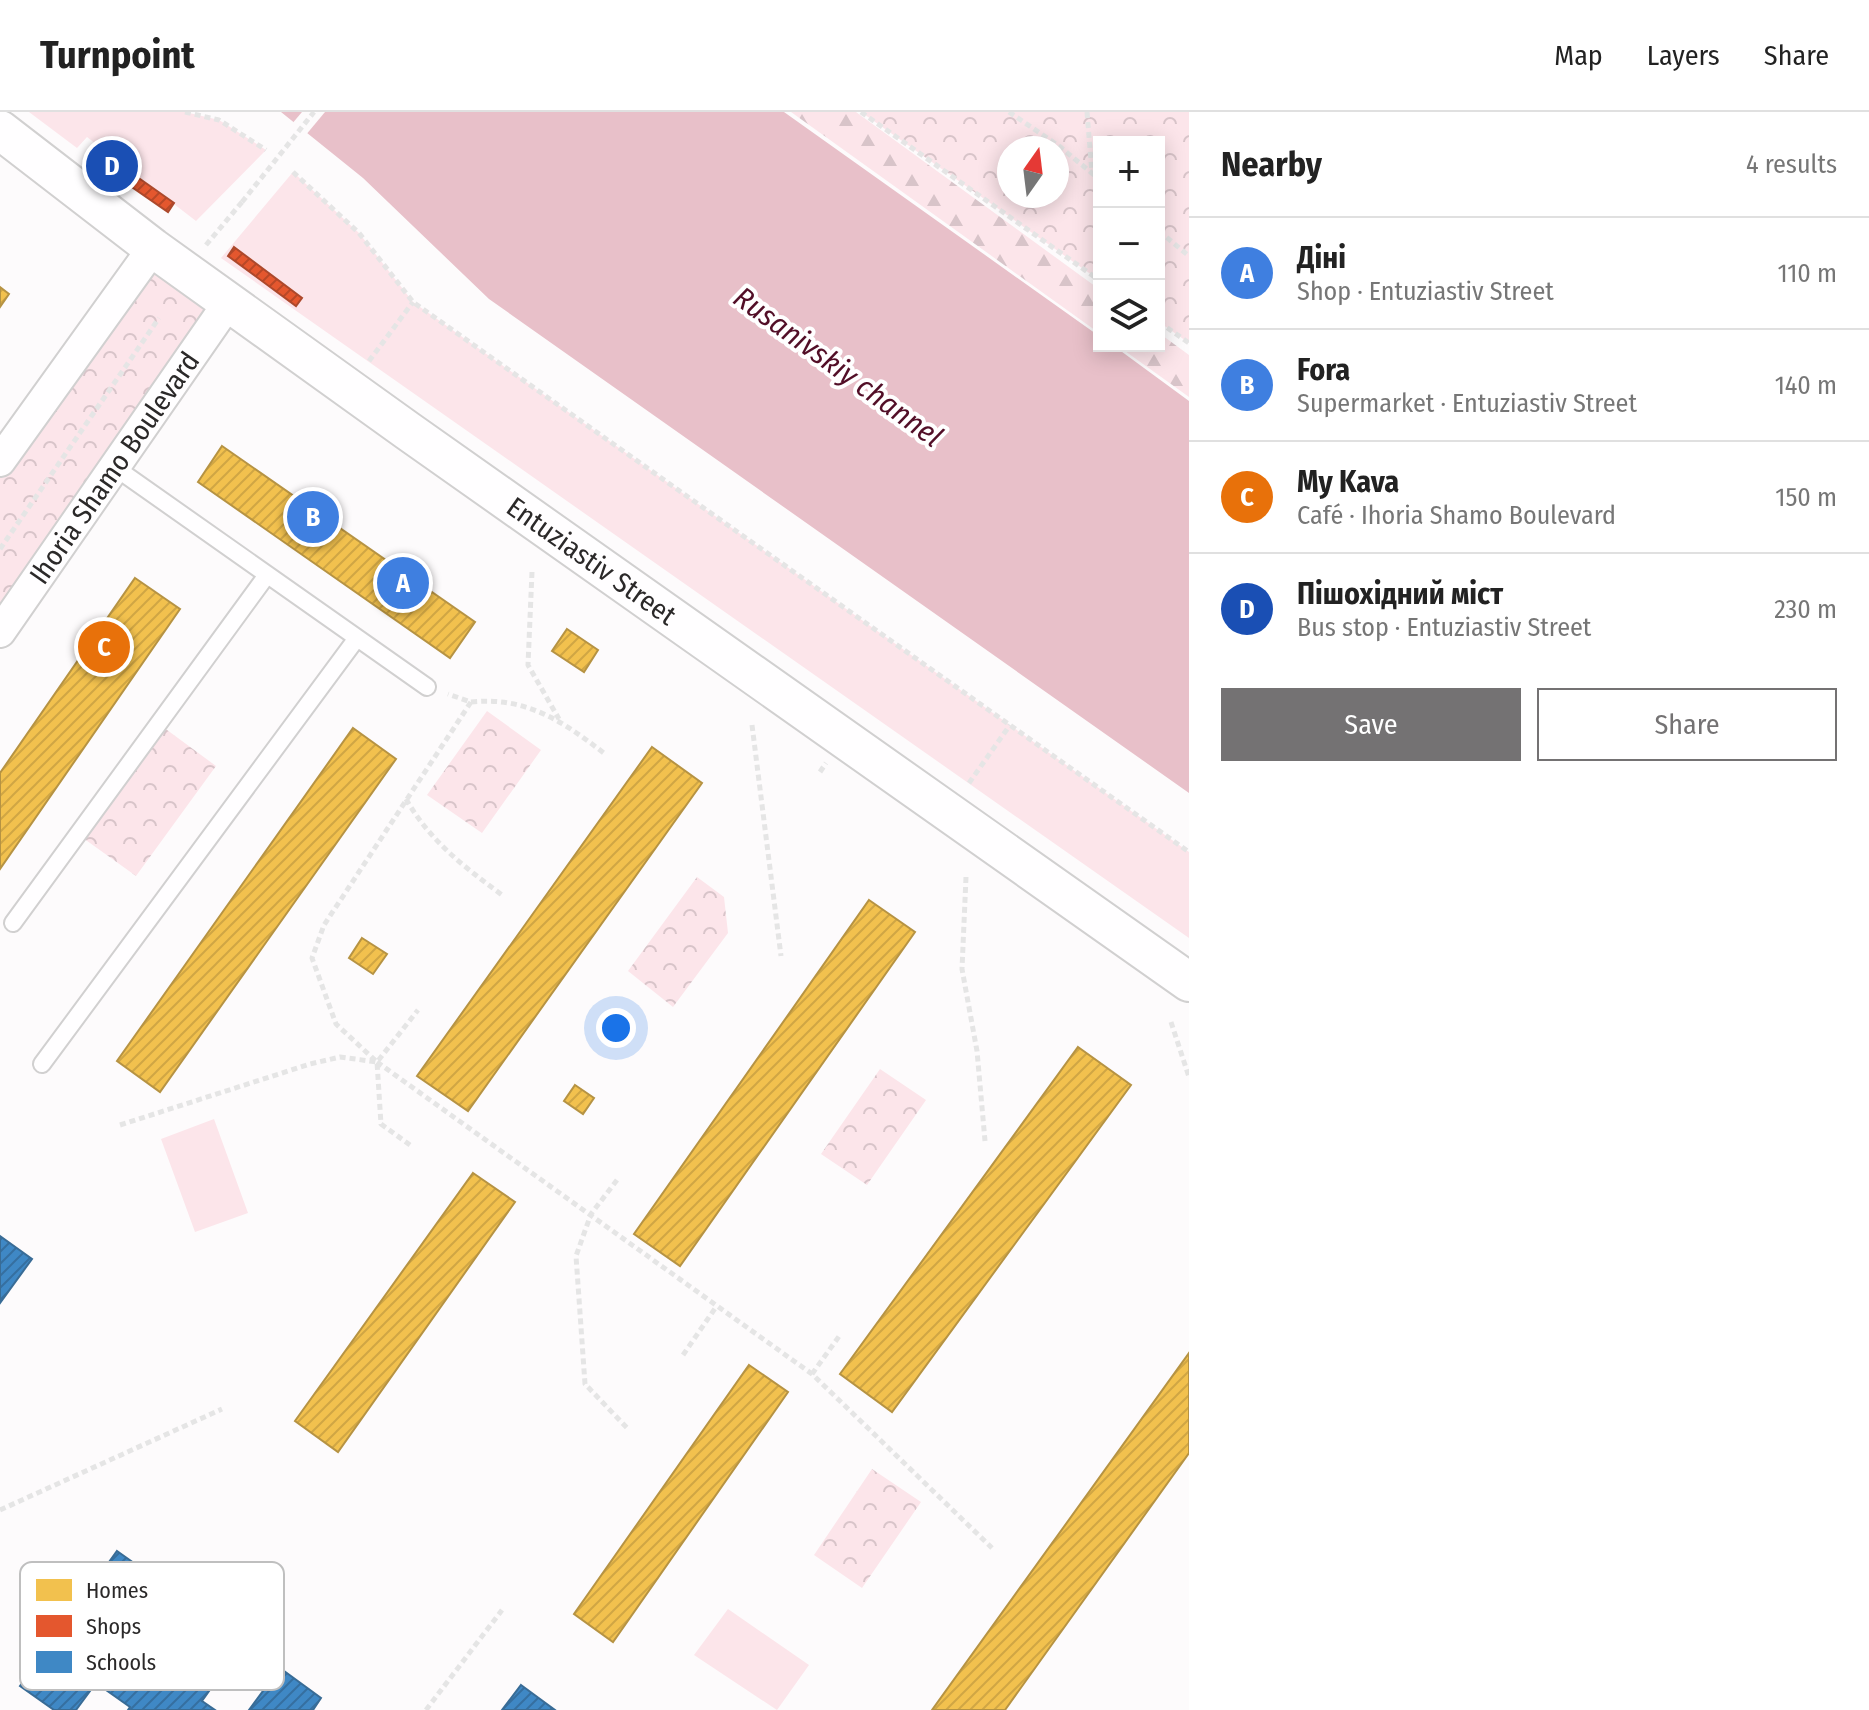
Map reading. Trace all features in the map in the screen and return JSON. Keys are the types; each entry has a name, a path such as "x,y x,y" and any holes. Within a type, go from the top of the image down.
{"street":[{"name":"Entuziastiv Street","path":"0,130 153,248 1189,982"},
{"path":"5,443 153,248"},
{"name":"Ihoria Shamo Boulevard","path":"0,632 229,302"}],"lane":[{"path":"113,466 427,687"},
{"path":"13,923 267,575"},
{"path":"42,1064 357,638"}],"path":[{"path":"185,112 219,120 266,150"},
{"path":"206,245 314,112"},
{"path":"861,112 1093,276"},
{"path":"1009,112 1092,173"},
{"path":"1087,112 1092,173"},
{"path":"293,172 359,233 413,302 1189,852"},
{"path":"1165,236 1189,256"},
{"path":"369,361 413,302"},
{"path":"0,549 159,318"},
{"path":"1165,326 1189,343"},
{"path":"532,572 528,665 559,719"},
{"path":"427,687 471,702 494,700 559,719 605,754"},
{"path":"471,702 324,925 312,958 336,1024 377,1062 812,1374 992,1548"},
{"path":"752,725 781,956"},
{"path":"969,783 1010,725"},
{"path":"406,799 424,830 447,854 502,895"},
{"path":"966,877 962,969 977,1051 985,1141"},
{"path":"410,1145 381,1124 377,1062 418,1010"},
{"path":"1171,1022 1189,1077"},
{"path":"120,1125 310,1064 340,1057 377,1062"},
{"path":"617,1180 591,1214 576,1256 585,1384 629,1430"},
{"path":"683,1355 716,1307"},
{"path":"812,1374 840,1335"},
{"path":"0,1510 222,1409"},
{"path":"426,1710 502,1610"}],"green space":[{"path":"29,112 185,112 219,120 266,150 196,221 87,137 77,148"},
{"path":"791,112 856,112 1093,285 1093,329"},
{"path":"861,112 1189,112 1189,343 1165,326 1165,136 1093,136 1093,276 997,208"},
{"path":"293,172 359,233 413,302 1189,852 1189,938 221,258"},
{"path":"153,248 229,302 0,632 0,463"},
{"path":"1165,337 1189,355 1189,397 1126,352 1165,352"},
{"path":"487,711 541,750 482,833 427,795"},
{"path":"163,727 216,766 136,876 83,838"},
{"path":"697,877 724,897 728,933 673,1007 628,971"},
{"path":"880,1069 926,1100 867,1185 821,1154"},
{"path":"214,1119 248,1213 195,1232 161,1139"},
{"path":"872,1469 921,1502 862,1588 814,1555"},
{"path":"728,1609 809,1665 777,1710 694,1655"}],"water":[{"name":"Rusanivskiy channel","path":"281,112 784,112 1093,332 1093,352 1122,352 1189,401 1189,793 489,299 363,178"}],"pier":[{"path":"302,112 325,112 305,136 291,125"}],"building: Homes":[{"path":"0,287 9,294 0,307"},
{"path":"222,446 475,622 450,658 198,482"},
{"path":"135,578 180,609 0,869 0,773"},
{"path":"567,629 598,650 584,672 552,651"},
{"path":"353,728 396,759 160,1092 117,1061"},
{"path":"652,747 702,783 468,1111 417,1076"},
{"path":"869,900 915,932 680,1266 634,1234"},
{"path":"362,938 387,954 373,974 349,958"},
{"path":"1078,1047 1131,1085 892,1412 840,1374"},
{"path":"575,1085 594,1098 583,1114 564,1101"},
{"path":"473,1173 515,1202 338,1452 295,1421"},
{"path":"1189,1353 1189,1453 1005,1710 932,1710"},
{"path":"749,1365 788,1392 613,1642 574,1614"}],"building: Shops":[{"path":"133,174 174,203 168,212 126,183"},
{"path":"234,247 302,298 296,306 228,256"}],"building: Schools":[{"path":"0,1236 32,1259 0,1303"},
{"path":"117,1551 132,1562 109,1562"},
{"path":"284,1671 321,1698 313,1710 249,1710 264,1690 284,1690"},
{"path":"521,1685 555,1710 502,1710"},
{"path":"26,1690 91,1690 76,1710 54,1710"},
{"path":"106,1690 210,1690 202,1701 215,1710 128,1710 130,1707"}],"place":[{"name":"Пішохідний міст","path":"112,166"},
{"name":"Fora","path":"313,517"},
{"name":"Діні","path":"403,583"},
{"name":"My Kava","path":"104,647"}]}
